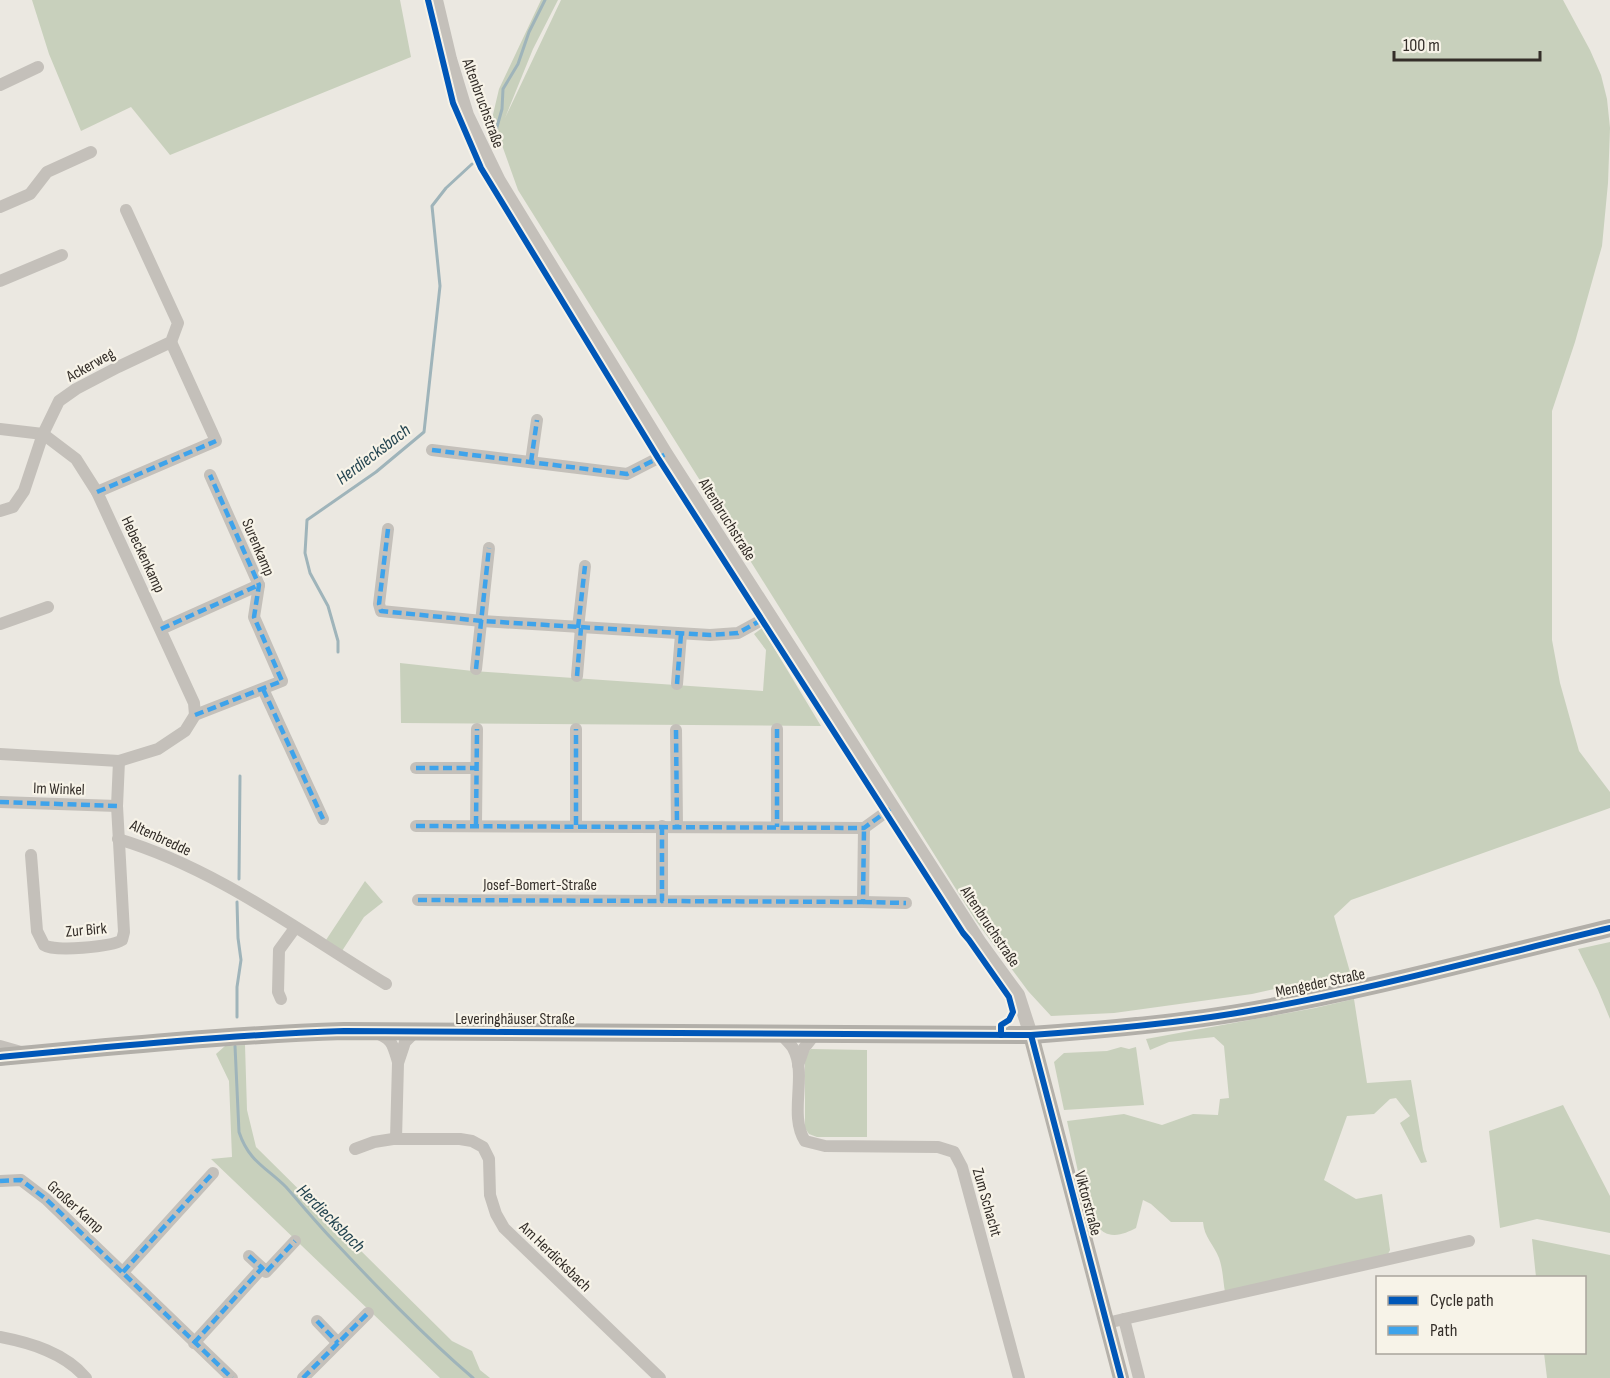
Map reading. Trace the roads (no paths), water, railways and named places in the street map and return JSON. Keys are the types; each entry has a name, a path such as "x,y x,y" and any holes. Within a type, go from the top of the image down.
{"main road":[{"name":"Mengeder Straße","path":"1031,1035 1117,1029 1243,1012 1340,992 1610,928"},
{"name":"Leveringhäuser Straße","path":"0,1057 266,1034 368,1031 1031,1035"},
{"name":"Viktorstraße","path":"1031,1035 1121,1378"}],"street":[{"name":"Altenbruchstraße","path":"436,0 450,59 467,115 489,162 666,454 980,943 1018,995 1031,1035"},
{"path":"0,85 38,67"},
{"path":"0,207 30,194 47,172 91,152"},
{"path":"97,492 216,441 171,342 178,323 126,210"},
{"path":"0,281 62,255"},
{"name":"Ackerweg","path":"0,512 13,507 24,491 43,434 59,401 76,389 171,342"},
{"path":"531,462 537,420"},
{"path":"0,429 43,434"},
{"name":"Hebeckenkamp","path":"43,434 76,459 97,492 194,703 195,715"},
{"path":"432,450 627,474 666,454"},
{"name":"Surenkamp","path":"119,760 158,749 185,731 195,715 282,681 254,617 259,585 210,475"},
{"path":"388,529 381,611 482,621 681,634 738,633 769,616"},
{"path":"476,669 489,548"},
{"path":"577,676 585,566"},
{"path":"161,629 259,585"},
{"path":"0,624 48,607"},
{"path":"677,684 681,634"},
{"path":"263,689 323,819"},
{"path":"476,825 477,729"},
{"path":"576,729 576,825"},
{"path":"777,729 777,827"},
{"path":"676,730 677,826"},
{"path":"0,754 119,760"},
{"name":"Altenbredde","path":"119,760 118,838 148,848 244,895 386,984"},
{"path":"416,768 476,768"},
{"name":"Im Winkel","path":"0,802 117,806"},
{"path":"416,826 864,828 893,807"},
{"path":"662,826 662,901"},
{"path":"863,902 864,828"},
{"name":"Zur Birk","path":"31,855 41,942 53,949 111,945 124,937 118,838"},
{"name":"Josef-Bomert-Straße","path":"418,900 906,903"},
{"path":"281,999 278,992 279,950 295,928"},
{"path":"368,1031 385,1036 392,1044 398,1063"},
{"path":"396,1139 398,1063 405,1042 416,1031"},
{"name":"Zum Schacht","path":"781,1034 793,1048 798,1065 798,1130 805,1141 825,1146 938,1147 954,1152 962,1167 1019,1378"},
{"name":"Zum Schacht","path":"798,1065 804,1048 815,1034"},
{"path":"0,1046 30,1054"},
{"name":"Am Herdicksbach","path":"355,1149 374,1142 396,1139 460,1139 472,1141 483,1147 489,1159 490,1195 496,1214 504,1228 660,1378"},
{"path":"123,1272 213,1173"},
{"name":"Großer Kamp","path":"0,1181 21,1180 38,1193 232,1378"},
{"path":"1107,1323 1469,1240"},
{"path":"249,1256 266,1272 295,1241"},
{"path":"194,1343 262,1268"},
{"path":"303,1378 368,1313"},
{"path":"1124,1319 1138,1378"},
{"path":"317,1321 338,1343"},
{"path":"0,1336 22,1341 54,1353 76,1367 86,1378"}],"waterway":[{"name":"Herdiecksbach","path":"493,141 502,109 503,89 518,64 529,32 545,0"},
{"name":"Herdiecksbach","path":"338,652 338,641 328,606 310,573 305,553 307,520 376,472 424,432 440,286 432,206 446,188 472,164"},
{"name":"Herdiecksbach","path":"239,879 240,776"},
{"name":"Herdiecksbach","path":"237,902 241,960 237,987 237,1017"},
{"name":"Herdiecksbach","path":"235,1046 239,1132 253,1157 286,1187 332,1239 401,1310 473,1378"}]}
